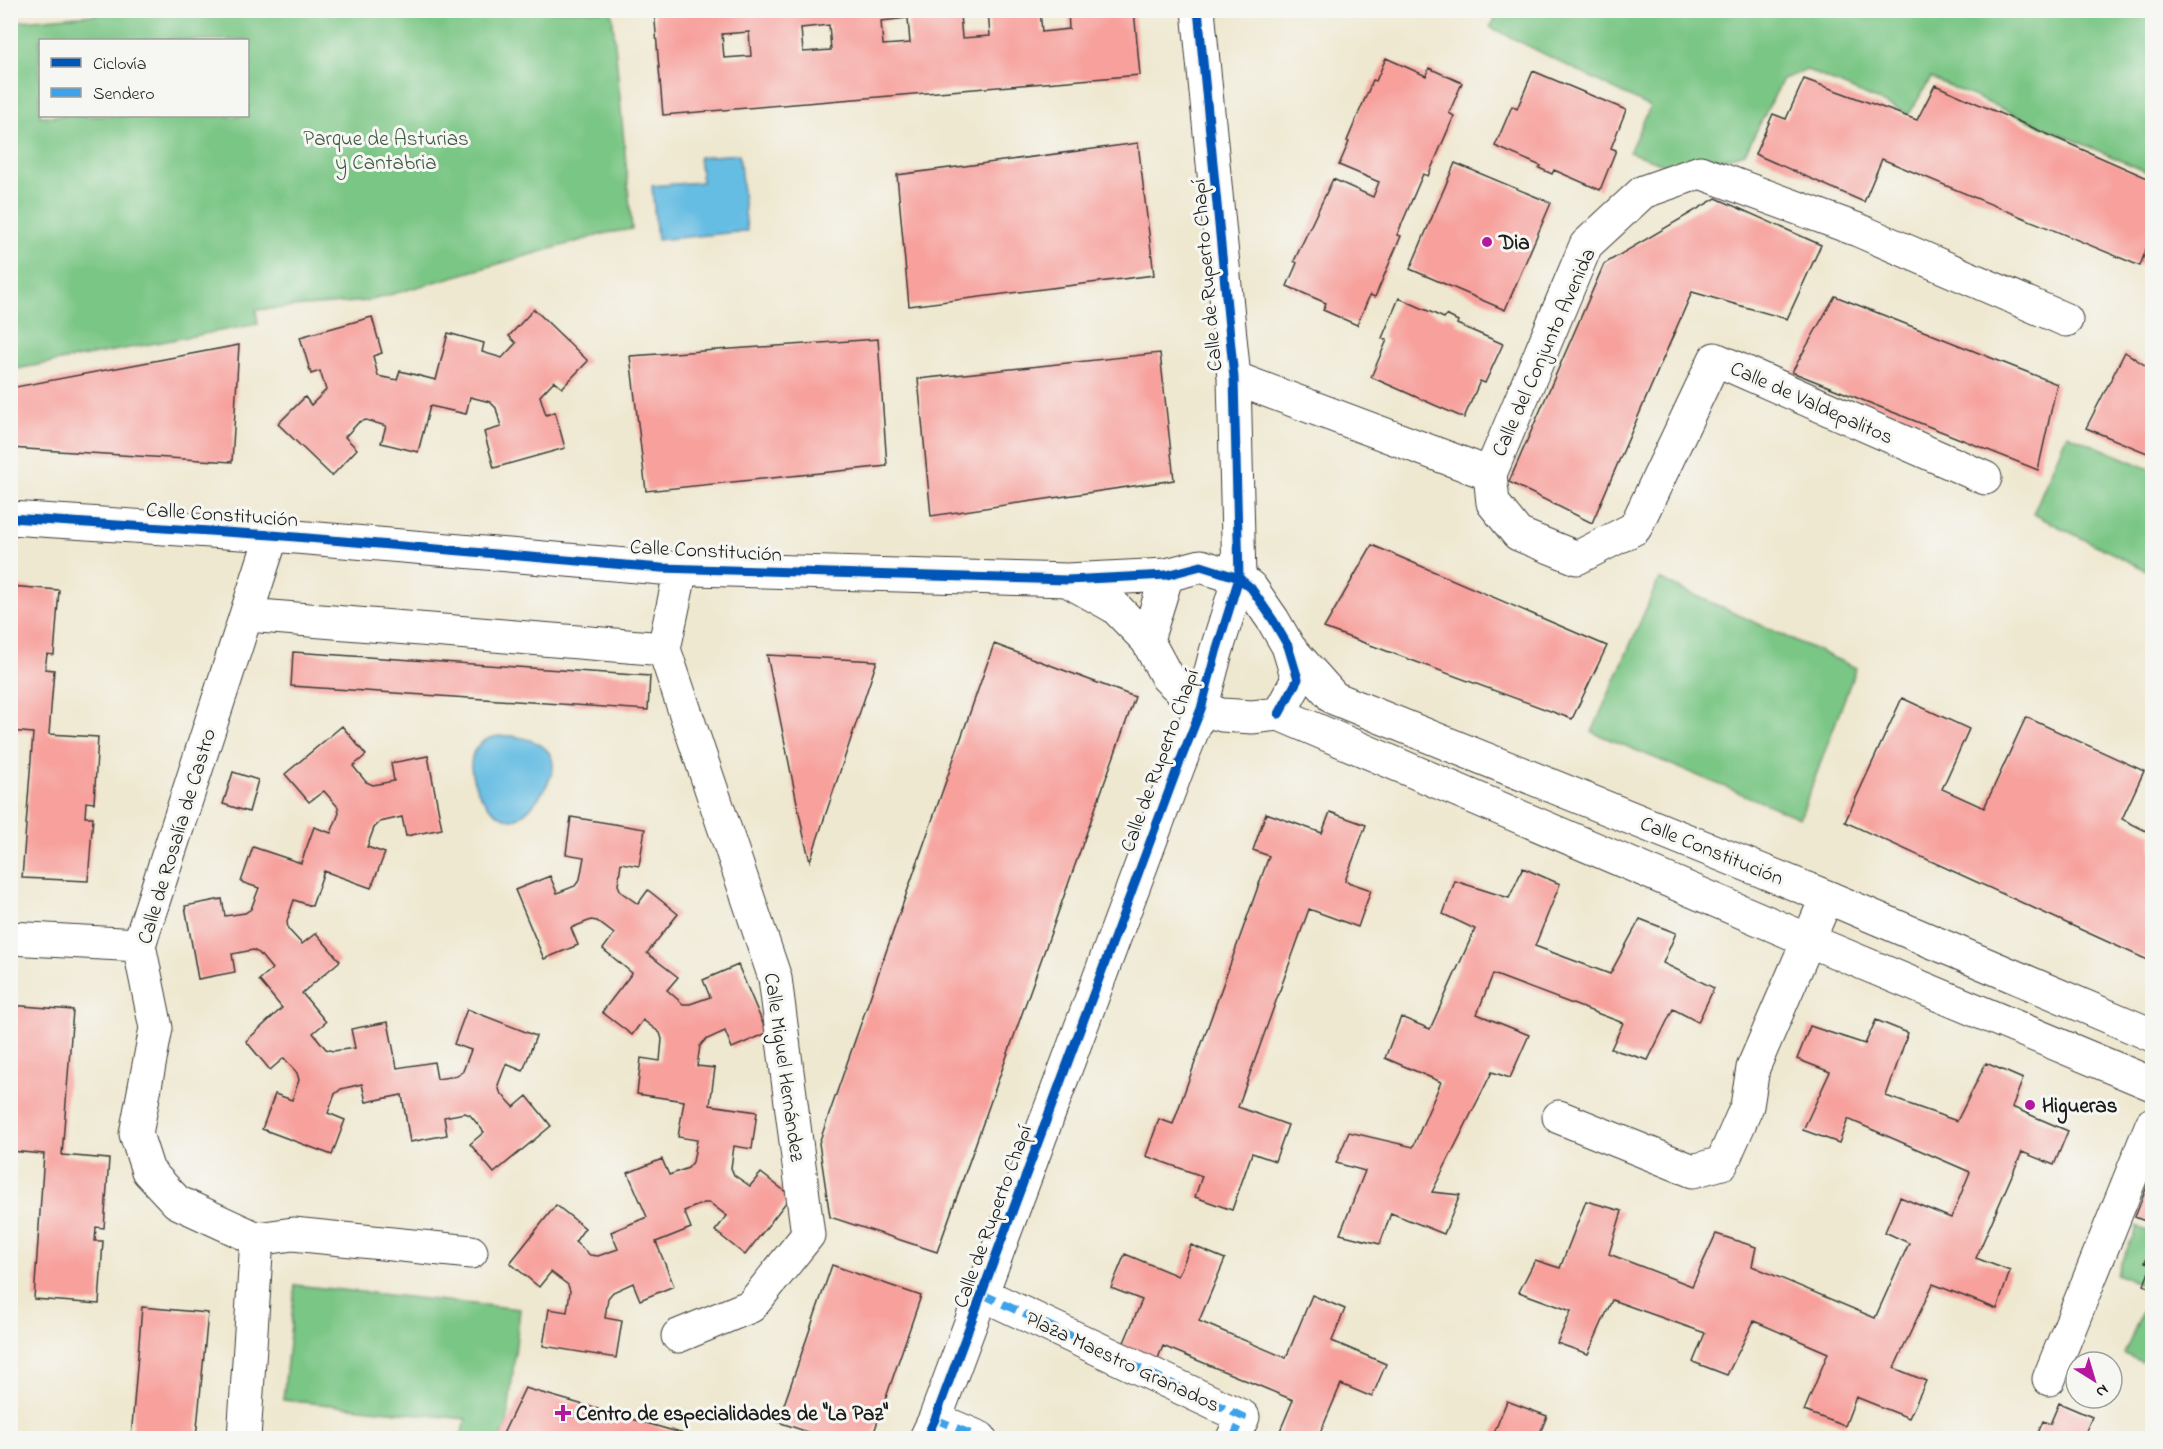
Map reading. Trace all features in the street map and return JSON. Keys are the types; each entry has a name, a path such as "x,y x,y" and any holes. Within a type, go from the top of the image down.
{"street":[{"name":"Calle de Ruperto Chapí","path":"932,1432 1201,710 1239,578 1234,378 1198,10"},
{"name":"Calle del Conjunto Avenida","path":"1490,474 1586,245 1643,192 1700,172 1858,230 2066,320"},
{"name":"Calle de Valdepalitos","path":"1490,474 1493,503 1518,534 1577,558 1635,528 1714,359 1985,478"},
{"path":"1234,378 1490,474"},
{"name":"Calle Constitución","path":"10,518 272,535 681,569 1067,580 1167,575 1201,566 1239,578 1251,588 1273,620 1287,646 1298,680 1279,714"},
{"name":"Calle de Rosalía de Castro","path":"257,1239 177,1202 148,1171 136,1134 156,1028 139,945 272,535"},
{"path":"247,615 664,649 681,569"},
{"path":"1147,640 1167,575"},
{"name":"Calle Constitución","path":"1067,580 1115,607 1147,640 1167,677 1201,710 1222,716 1252,717 1279,714 2152,1084"},
{"name":"Calle Constitución","path":"1287,646 1334,698 1827,897 2152,1035"},
{"name":"Calle Miguel Hernández","path":"664,649 775,978 808,1235 751,1306 678,1336"},
{"path":"1559,1117 1694,1171 1722,1163 1747,1107 1753,1068 1827,897"},
{"path":"10,938 139,945"},
{"path":"2049,1379 2152,1124"},
{"path":"244,1438 257,1239 293,1234 471,1252"},
{"name":"Plaza Maestro Granados","path":"982,1294 1243,1417 1233,1438"},
{"path":"932,1432 980,1438"}],"green space":[{"name":"Parque de Asturias y Cantabria","path":"147,10 612,11 632,229 607,233 368,301 256,310 258,324 11,370 11,22"},
{"path":"1501,10 2152,11 2152,174 1931,78 1909,114 1807,70 1783,79 1745,153 1681,170 1629,152 1650,107 1490,27"},
{"path":"2067,434 2152,470 2152,573 2033,514"},
{"path":"1659,579 1856,668 1800,818 1592,732"},
{"path":"2137,1227 2152,1233 2152,1242 2145,1262 2152,1264 2144,1285 2116,1274"},
{"path":"295,1285 520,1309 507,1424 500,1438 460,1438 466,1419 283,1400"},
{"path":"2149,1295 2152,1296 2152,1366 2124,1354"}],"water":[{"path":"739,154 747,231 657,240 652,186 702,182 699,157"},
{"path":"499,736 534,741 548,751 552,758 552,774 544,790 525,813 512,819 501,816 480,795 471,766 474,752 483,742"}],"building":[{"path":"654,10 984,10 984,12 960,14 962,38 990,36 988,10 1040,10 1042,32 1069,29 1068,10 1134,10 1140,75 663,115","holes":["908,18 910,43 883,45 881,21","829,25 831,50 803,52 801,28","749,32 751,56 724,58 722,34"]},
{"path":"1386,58 1426,76 1429,68 1462,83 1449,113 1454,116 1428,176 1423,174 1397,235 1401,236 1375,297 1370,295 1357,325 1323,310 1326,303 1287,286 1297,263 1294,261 1333,179 1373,197 1379,182 1339,165 1373,80 1376,81"},
{"path":"1533,71 1626,110 1611,148 1616,150 1600,190 1554,170 1552,174 1539,168 1541,166 1495,146 1512,106 1517,109"},
{"path":"1804,79 1917,120 1935,85 2152,180 2152,233 2140,266 1882,159 1864,202 1755,154 1773,114 1786,119"},
{"path":"1138,143 1154,275 909,306 897,175"},
{"path":"1455,163 1551,203 1505,310 1410,269"},
{"path":"1716,198 1821,245 1787,319 1692,292 1592,523 1509,482 1604,264"},
{"path":"1835,296 2057,384 2038,470 1792,372"},
{"path":"1399,298 1444,318 1446,315 1458,321 1457,324 1503,344 1485,383 1480,381 1464,418 1371,377 1387,340 1382,338"},
{"path":"534,309 588,361 562,388 554,381 540,396 546,415 555,412 565,448 494,468 484,432 501,427 496,408 490,402 470,397 466,414 430,406 418,452 381,443 386,426 366,420 359,422 345,437 357,449 332,476 278,424 305,397 311,405 326,390 320,371 311,374 300,337 372,317 382,353 373,356 378,376 397,380 400,371 436,380 448,333 484,343 482,352 502,358 516,343 509,336"},
{"path":"878,339 887,466 646,491 630,356"},
{"path":"239,345 232,462 10,448 10,388"},
{"path":"2125,352 2152,370 2152,455 2086,428"},
{"path":"1160,353 1174,480 931,516 918,379"},
{"path":"1372,545 1607,646 1572,719 1324,628"},
{"path":"10,586 59,590 54,655 47,654 45,669 54,670 49,734 98,737 94,803 86,802 85,817 93,817 88,881 22,878 33,733 10,731"},
{"path":"994,644 1135,697 937,1252 830,1217 819,1143"},
{"path":"293,652 650,676 648,710 291,686"},
{"path":"767,655 877,661 810,861 805,842"},
{"path":"1902,698 1969,729 1942,789 1984,808 2026,717 2144,771 2122,819 2152,834 2152,962 1845,822"},
{"path":"342,726 366,755 353,766 366,782 373,785 394,781 391,763 428,756 442,829 406,836 402,817 380,822 374,828 367,847 385,853 371,888 324,871 312,906 294,900 287,921 288,929 302,944 316,933 340,961 302,993 326,1022 313,1033 326,1049 333,1051 355,1048 351,1029 388,1022 397,1068 434,1062 437,1079 457,1076 463,1071 471,1050 454,1044 467,1009 536,1036 523,1071 506,1064 498,1085 500,1092 514,1107 527,1096 551,1126 494,1173 470,1144 484,1132 470,1115 465,1113 444,1117 447,1135 410,1142 402,1095 366,1102 362,1084 341,1089 335,1094 328,1113 345,1120 332,1155 262,1129 275,1094 292,1100 299,1080 297,1073 284,1058 270,1070 246,1041 282,1008 259,980 272,969 259,953 253,950 232,954 235,972 198,979 185,906 222,899 225,916 245,913 251,909 259,888 241,882 253,847 301,863 314,827 331,833 339,813 338,807 324,791 309,802 285,774"},
{"path":"233,772 258,780 249,812 223,804"},
{"path":"1330,812 1366,825 1345,881 1371,890 1358,927 1309,909 1238,1107 1288,1125 1275,1161 1252,1153 1232,1210 1195,1197 1202,1176 1146,1156 1159,1119 1173,1124 1269,856 1253,850 1266,813 1322,833"},
{"path":"571,817 645,829 639,866 621,863 618,885 621,892 638,904 648,890 678,914 647,953 678,977 667,990 683,1004 710,997 703,980 738,965 767,1033 732,1048 725,1031 705,1040 700,1046 697,1066 715,1068 710,1105 757,1112 752,1149 734,1146 731,1168 734,1175 750,1186 761,1173 791,1196 745,1255 715,1231 727,1216 710,1203 684,1211 691,1228 656,1242 674,1286 640,1300 633,1283 613,1292 608,1298 605,1318 622,1321 616,1358 543,1346 549,1309 567,1312 570,1291 568,1285 551,1272 539,1287 510,1263 556,1205 585,1228 575,1242 590,1255 598,1256 618,1249 611,1232 647,1217 628,1173 662,1159 669,1175 688,1168 693,1162 697,1140 678,1137 684,1101 637,1094 641,1058 660,1061 662,1039 660,1033 643,1020 632,1035 602,1012 632,973 603,949 614,934 597,921 591,920 571,928 578,945 544,959 515,890 550,876 557,893 575,886 580,879 584,857 566,854"},
{"path":"1523,868 1560,884 1535,946 1610,974 1640,919 1676,933 1663,963 1714,988 1698,1022 1673,1009 1648,1060 1611,1049 1623,1023 1493,974 1477,1014 1529,1035 1510,1078 1492,1072 1432,1192 1460,1195 1444,1234 1391,1213 1380,1244 1340,1234 1365,1171 1336,1163 1349,1132 1413,1147 1441,1082 1385,1058 1401,1017 1430,1029 1475,929 1443,914 1455,881 1509,898"},
{"path":"10,1005 73,1010 62,1155 109,1159 104,1228 96,1227 95,1241 103,1241 99,1304 34,1299 44,1154 10,1151"},
{"path":"1876,1020 1908,1033 1886,1096 1957,1121 1986,1063 2023,1079 2012,1107 2068,1131 2054,1165 2022,1152 1976,1258 2010,1271 1997,1309 1933,1284 1894,1368 1926,1381 1909,1418 1856,1397 1845,1426 1804,1411 1828,1353 1754,1321 1727,1375 1693,1362 1705,1333 1612,1300 1588,1354 1557,1343 1571,1311 1519,1292 1535,1260 1560,1268 1586,1201 1622,1211 1609,1254 1692,1286 1716,1234 1756,1247 1752,1266 1875,1318 1909,1243 1885,1232 1900,1197 1951,1218 1970,1172 1848,1119 1839,1143 1803,1130 1830,1072 1797,1059 1810,1026 1865,1044"},
{"path":"2148,1184 2152,1186 2152,1224 2135,1217"},
{"path":"2152,1243 2152,1264 2145,1262"},
{"path":"1191,1245 1225,1259 1199,1321 1286,1358 1312,1295 1345,1309 1332,1341 1386,1364 1372,1397 1341,1384 1318,1438 1277,1438 1293,1400 1163,1346 1154,1368 1119,1354 1142,1300 1111,1288 1125,1254 1178,1276"},
{"path":"2152,1264 2152,1289 2144,1285"},
{"path":"832,1265 921,1296 872,1438 826,1438 778,1422"},
{"path":"142,1307 208,1313 196,1438 131,1438"},
{"name":"Centro de especialidades de \"La Paz\"","path":"525,1388 698,1438 501,1438"},
{"path":"1507,1401 1547,1416 1538,1438 1492,1438"},
{"path":"2059,1403 2064,1405 2064,1410 2076,1410 2092,1417 2083,1438 2036,1438 2043,1421 2050,1424"}],"marked path":[{"path":"982,1294 1243,1417 1233,1438"},
{"path":"935,1419 980,1438"}],"cycle path":[{"path":"926,1438 1201,709 1239,578 1234,378 1198,10"},
{"path":"10,518 272,535 661,568 1067,580 1167,575 1201,566 1239,578 1251,588 1288,646 1298,679 1279,714"}],"place":[{"name":"Dia","path":"1487,242"},
{"name":"Higueras","path":"2030,1105"},
{"name":"Centro de especialidades de \"La Paz\"","path":"563,1413"}]}
